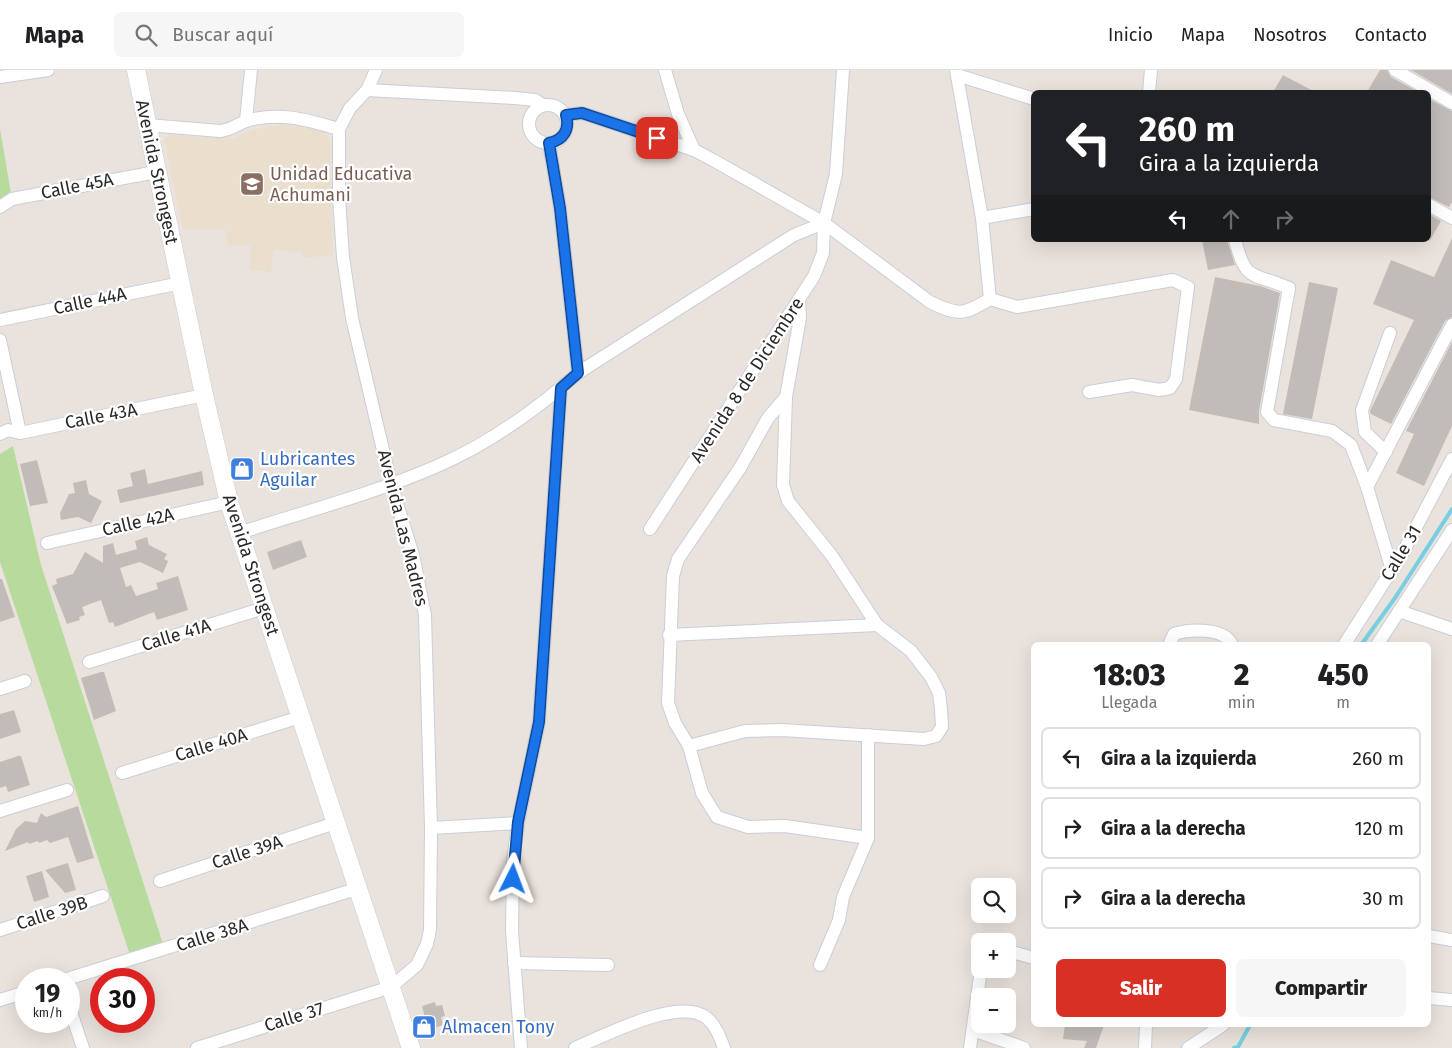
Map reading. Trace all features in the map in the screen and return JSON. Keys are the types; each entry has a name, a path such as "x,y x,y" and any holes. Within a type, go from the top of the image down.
{"main road":[{"name":"Avenida Strongest","path":"136,70 204,395 229,502 334,823 411,1048"}],"street":[{"path":"0,77 48,70"},
{"path":"246,121 251,70"},
{"name":"Avenida Las Madres","path":"376,70 367,90 350,108 339,130 338,189 343,256 352,318 390,484 413,555 425,615 431,828 430,930 427,944 416,965 391,987"},
{"path":"665,70 678,114 694,150"},
{"name":"Avenida 8 de Diciembre","path":"650,529 814,276 823,253 824,224 836,174 843,70"},
{"path":"1149,90 1150,70"},
{"path":"1395,70 1430,90"},
{"path":"990,300 982,218 957,72 1031,98"},
{"path":"367,90 515,98 535,100 544,105 556,106 566,115 567,128 565,134 560,139 549,143 533,136 529,124 533,112 544,105"},
{"path":"1431,91 1452,103"},
{"path":"566,115 582,113 694,150 824,224 930,302 950,312 969,312 990,300 1017,307 1173,280 1188,287 1176,379 1170,388 1159,390 1132,385 1088,392"},
{"path":"147,125 220,131 231,130 246,121 272,116 290,116 339,130"},
{"path":"549,143 560,208 578,373"},
{"name":"Calle 45A","path":"0,207 12,199 156,172"},
{"path":"1431,206 1452,218"},
{"path":"982,218 1031,210"},
{"path":"240,533 390,484 435,467 469,450 494,436 561,388 578,373 779,244 794,235 824,224"},
{"path":"1236,242 1241,263 1249,274 1289,288 1267,412 1274,420 1332,431 1351,446 1368,487 1392,570"},
{"name":"Calle 44A","path":"0,320 181,283"},
{"path":"689,746 745,731 782,730 924,739 936,736 942,727 939,693 931,677 912,651 877,625 832,556 788,501 783,485 782,463 786,396 800,318 799,299"},
{"path":"1368,487 1452,325"},
{"path":"1386,452 1365,432 1362,410 1390,333"},
{"path":"0,340 20,433"},
{"path":"521,1048 514,963 513,862 518,822 539,722 561,388"},
{"name":"Calle 43A","path":"0,434 8,430 20,433 204,395"},
{"path":"786,396 768,418 740,468 678,559 673,576 669,635 668,703 675,723 689,746 702,793 708,806 717,817 748,827 786,826 868,838"},
{"name":"Calle 31","path":"1346,642 1446,486 1452,459"},
{"name":"Calle 42A","path":"47,543 229,502"},
{"path":"1379,642 1452,530"},
{"name":"Calle 41A","path":"89,662 264,608"},
{"path":"1399,610 1452,629"},
{"path":"669,635 877,625"},
{"path":"1170,642 1174,634 1182,632 1219,634 1228,638 1230,642"},
{"path":"0,689 25,681"},
{"name":"Calle 40A","path":"122,773 300,717"},
{"path":"820,965 839,920 843,897 868,838 868,735"},
{"path":"0,811 67,790"},
{"path":"431,828 518,822"},
{"name":"Calle 39A","path":"160,881 334,823"},
{"name":"Calle 38A","path":"80,975 356,889"},
{"name":"Calle 39B","path":"0,930 103,896"},
{"path":"1431,936 1452,940"},
{"path":"1016,954 1031,957"},
{"path":"514,963 608,964"},
{"name":"Calle 37","path":"197,1048 391,987"},
{"path":"0,1000 15,995"},
{"path":"1431,998 1452,1000"},
{"path":"574,1048 663,1013 682,1011 706,1017 718,1032 724,1048"},
{"path":"1145,1048 1146,1027"},
{"path":"1188,1048 1219,1027"},
{"path":"78,1033 83,1048"},
{"path":"970,1048 972,1033"},
{"path":"982,1033 1024,1048"}],"shaded area":[{"name":"Unidad Educativa Achumani","path":"283,124 323,131 330,140 333,256 303,257 302,252 273,250 271,272 250,269 250,245 228,246 225,229 183,229 164,140 169,135 234,138 253,130"}],"green space":[{"path":"0,129 12,199 0,212"},
{"path":"13,446 41,565 164,947 131,958 0,562 0,454"}],"building":[{"path":"1380,70 1387,70 1391,77 1414,90 1368,90"},
{"path":"1411,70 1452,70 1452,94"},
{"path":"1283,75 1311,90 1274,90"},
{"path":"1431,100 1452,111 1452,202 1449,207 1431,198"},
{"path":"1431,215 1441,221 1431,238"},
{"path":"1452,238 1452,317 1445,321 1391,424 1371,414 1370,411 1414,320 1373,304 1391,260 1434,277"},
{"path":"1202,242 1228,242 1235,265 1208,270"},
{"path":"1215,277 1260,286 1280,293 1259,411 1259,424 1189,410"},
{"path":"1309,282 1338,288 1312,419 1283,414"},
{"path":"1452,342 1452,426 1424,486 1396,473 1414,434 1406,431"},
{"path":"37,460 48,503 30,506 20,464"},
{"name":"Lubricantes Aguilar","path":"248,462 250,472 236,475 234,465"},
{"path":"145,469 148,484 202,471 204,485 120,503 117,490 133,486 130,473"},
{"path":"86,480 89,494 102,501 91,523 78,517 61,520 60,513 69,494 75,493 73,483"},
{"path":"147,537 149,545 167,554 164,559 168,561 163,573 140,562 120,568 126,587 131,585 136,596 158,589 156,583 178,576 188,610 157,620 154,612 115,627 113,622 109,623 101,600 82,607 85,615 79,617 80,620 67,624 52,586 57,584 56,579 73,574 85,552 103,563 103,546 113,543 116,555 137,549 135,541"},
{"path":"301,540 307,557 273,570 267,552"},
{"path":"0,579 2,579 15,617 0,622"},
{"path":"104,672 116,711 94,720 81,678"},
{"path":"14,710 21,732 0,739 0,714"},
{"path":"21,756 30,785 8,792 6,786 0,788 0,762"},
{"path":"78,806 94,858 77,863 68,837 50,843 47,840 39,843 38,841 29,844 28,842 5,851 16,829 25,821 37,823 41,813 46,817"},
{"path":"68,863 76,890 65,893 45,870"},
{"path":"42,871 49,897 34,902 26,876"},
{"path":"435,1002 436,1006 442,1005 445,1016 441,1017 443,1025 428,1030 422,1006"},
{"path":"1065,1027 1103,1027 1096,1048 1084,1048 1087,1041 1063,1039"}],"waterway":[{"path":"1363,642 1395,598 1452,509"},
{"path":"1234,1048 1238,1047 1249,1027"}],"place":[{"name":"Unidad Educativa Achumani","path":"252,184"},
{"name":"Lubricantes Aguilar","path":"242,469"},
{"name":"Almacen Tony","path":"424,1027"}],"route":[{"path":"513,879 518,822 539,722 561,388 578,373 568,298 560,208 549,143 555,142 565,134 568,121 566,115 582,113 657,138"}]}
